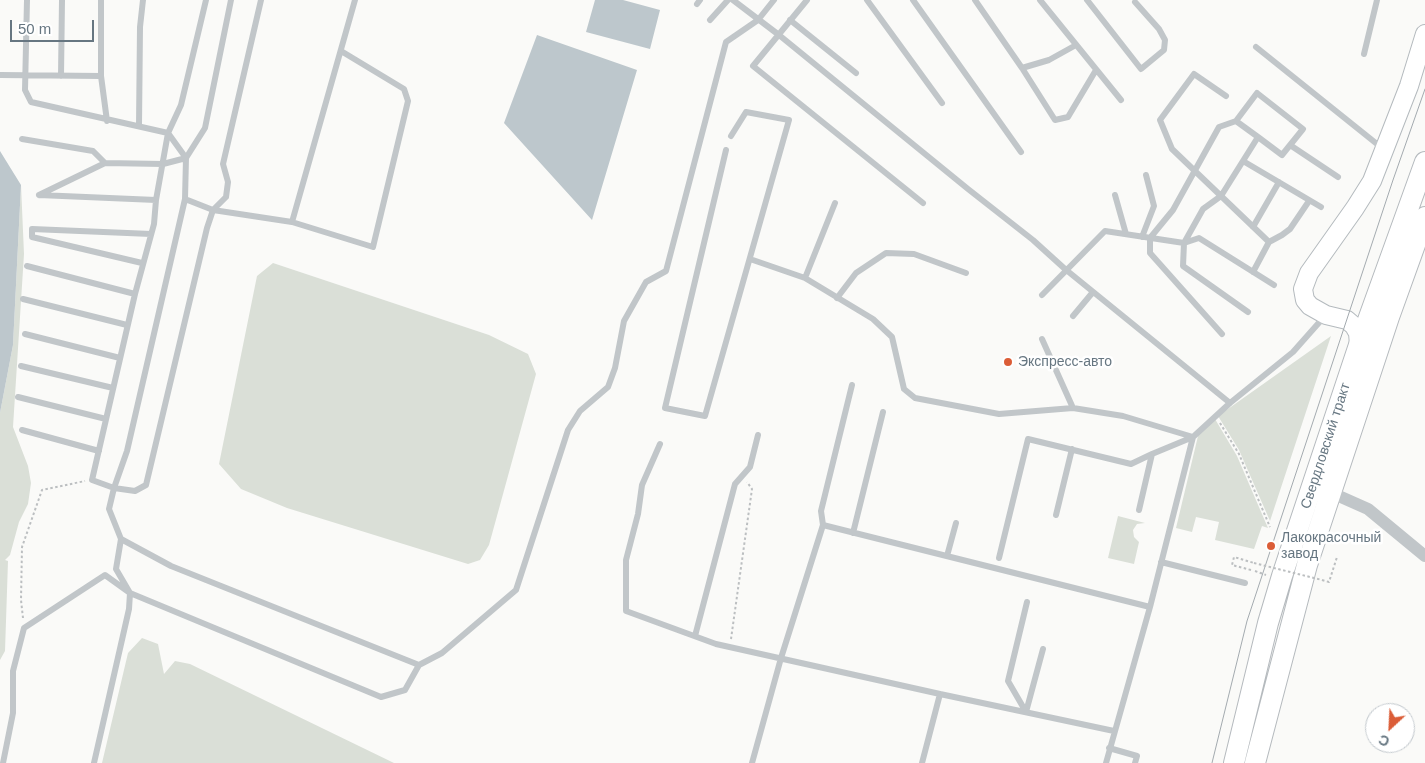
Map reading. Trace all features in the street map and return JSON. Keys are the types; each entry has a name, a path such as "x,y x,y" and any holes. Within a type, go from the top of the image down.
{"main road":[{"path":"1359,345 1356,329 1346,320 1326,315 1310,306 1305,300 1302,289 1324,250 1368,188 1385,150 1409,86 1425,34"},
{"name":"Свердловский тракт","path":"1234,763 1268,623 1359,345 1425,162"},
{"name":"Свердловский тракт","path":"1256,763 1298,599 1389,316 1425,217"},
{"path":"1346,320 1360,314 1376,297"},
{"path":"1312,486 1332,492"}],"street":[{"path":"1332,492 1368,509 1425,556"}],"lane":[{"path":"27,0 25,90 31,102 107,121 168,133 186,158"},
{"path":"61,76 62,0"},
{"path":"101,0 101,76 107,121"},
{"path":"139,126 140,27 143,0"},
{"path":"206,0 181,104 168,133 156,200 154,224 142,263 92,480 114,488 135,491 146,485 207,228 213,210 226,197 228,182 223,164 261,0"},
{"path":"94,763 129,609 130,592 116,569 122,539 109,509 127,451 185,199 186,158 205,128 231,0"},
{"path":"292,222 355,0"},
{"path":"710,20 728,0"},
{"path":"733,0 1033,240 1093,292 1230,403"},
{"path":"3,763 13,713 13,671 24,628 105,575 130,592 381,697 405,690 419,665 442,653 516,590 568,430 580,412 608,387 615,368 624,321 646,282 666,271 726,42 758,20 774,0"},
{"path":"807,0 753,66 923,203"},
{"path":"867,0 942,103"},
{"path":"913,0 1021,152"},
{"path":"975,0 1055,120 1068,117 1096,70"},
{"path":"1040,0 1121,100"},
{"path":"1087,0 1141,69 1164,50 1165,40 1159,29 1135,2"},
{"path":"1364,54 1377,0"},
{"path":"790,20 856,73"},
{"path":"1022,68 1048,60 1076,45"},
{"path":"1256,47 1385,150"},
{"path":"185,199 213,210 292,222 373,247 408,101 404,89 341,50"},
{"path":"1226,96 1194,74 1160,120 1172,149 1269,242"},
{"path":"0,76 101,76"},
{"path":"1222,334 1150,253 1150,238 1174,210 1219,127 1236,121 1258,93 1303,129 1282,155 1236,121"},
{"path":"726,150 665,408 705,416 789,120 746,112 731,136"},
{"path":"1248,312 1183,266 1184,243 1203,209 1221,196 1258,137"},
{"path":"22,139 93,152 105,163"},
{"path":"1290,145 1338,177"},
{"path":"156,200 38,195 105,163 163,164 186,158"},
{"path":"1243,160 1321,207"},
{"path":"1142,236 1154,206 1146,175"},
{"path":"1253,226 1279,182"},
{"path":"1115,195 1126,234"},
{"path":"1253,272 1269,242 1290,229 1310,201"},
{"path":"805,278 835,203"},
{"path":"142,263 32,237 32,228 151,234"},
{"path":"1042,295 1105,231 1184,243 1199,238 1274,285"},
{"path":"837,298 856,273 886,253 914,254 966,273"},
{"path":"750,259 805,278 873,318 892,337 904,389 915,398 999,414 1073,408 1123,416 1193,437"},
{"path":"26,266 135,294"},
{"path":"1073,316 1093,292"},
{"path":"23,299 127,325"},
{"path":"999,558 1028,439 1131,464 1193,437 1230,403 1292,352 1326,315"},
{"path":"25,334 120,358"},
{"path":"1042,339 1073,408"},
{"path":"22,366 113,388"},
{"path":"752,763 781,658 823,525 821,511 852,385"},
{"path":"18,397 106,419"},
{"path":"853,533 883,412"},
{"path":"22,430 98,451"},
{"path":"695,636 735,484 750,467 758,435"},
{"path":"1106,763 1150,607 1193,437"},
{"path":"660,444 642,485 638,514 626,560 626,611 730,647 1114,731"},
{"path":"1056,515 1072,449"},
{"path":"1139,510 1152,454"},
{"path":"947,556 956,523"},
{"path":"823,525 1150,607"},
{"path":"122,539 171,566 419,665"},
{"path":"1161,562 1245,583"},
{"path":"1026,712 1008,681 1027,602"},
{"path":"1026,712 1043,649"},
{"path":"922,763 940,694"},
{"path":"1109,748 1137,756 1135,763"}],"path":[{"path":"1216,416 1239,454 1270,527"},
{"path":"730,647 752,489 743,475"},
{"path":"24,628 21,600 22,547 42,490 92,480"},
{"path":"1251,570 1232,565 1234,557 1329,582 1337,556"}],"shaded area":[{"path":"595,0 623,0 660,10 650,49 586,32"},
{"path":"537,35 637,70 592,220 504,123"},
{"path":"0,151 21,185 13,345 0,413"},
{"path":"21,185 24,254 13,427 28,466 31,483 28,504 19,522 10,555 5,560 8,561 5,651 0,660 0,413 13,345"},
{"path":"273,263 489,335 528,354 536,374 489,545 480,560 468,564 287,508 241,489 219,464 257,276"},
{"path":"1331,336 1270,521 1239,450 1218,416"},
{"path":"1215,419 1237,456 1268,528 1262,526 1254,549 1215,540 1219,522 1196,517 1192,532 1176,528 1198,436"},
{"path":"1118,516 1145,523 1137,524 1133,530 1134,537 1139,542 1134,564 1108,558"},
{"path":"142,638 158,644 164,674 175,661 190,664 394,763 102,763 128,653"}],"tram line":[{"path":"1212,763 1247,621 1425,89"}],"place":[{"name":"Экспресс-авто","path":"1008,362"},
{"name":"Лакокрасочный завод","path":"1271,546"}]}
